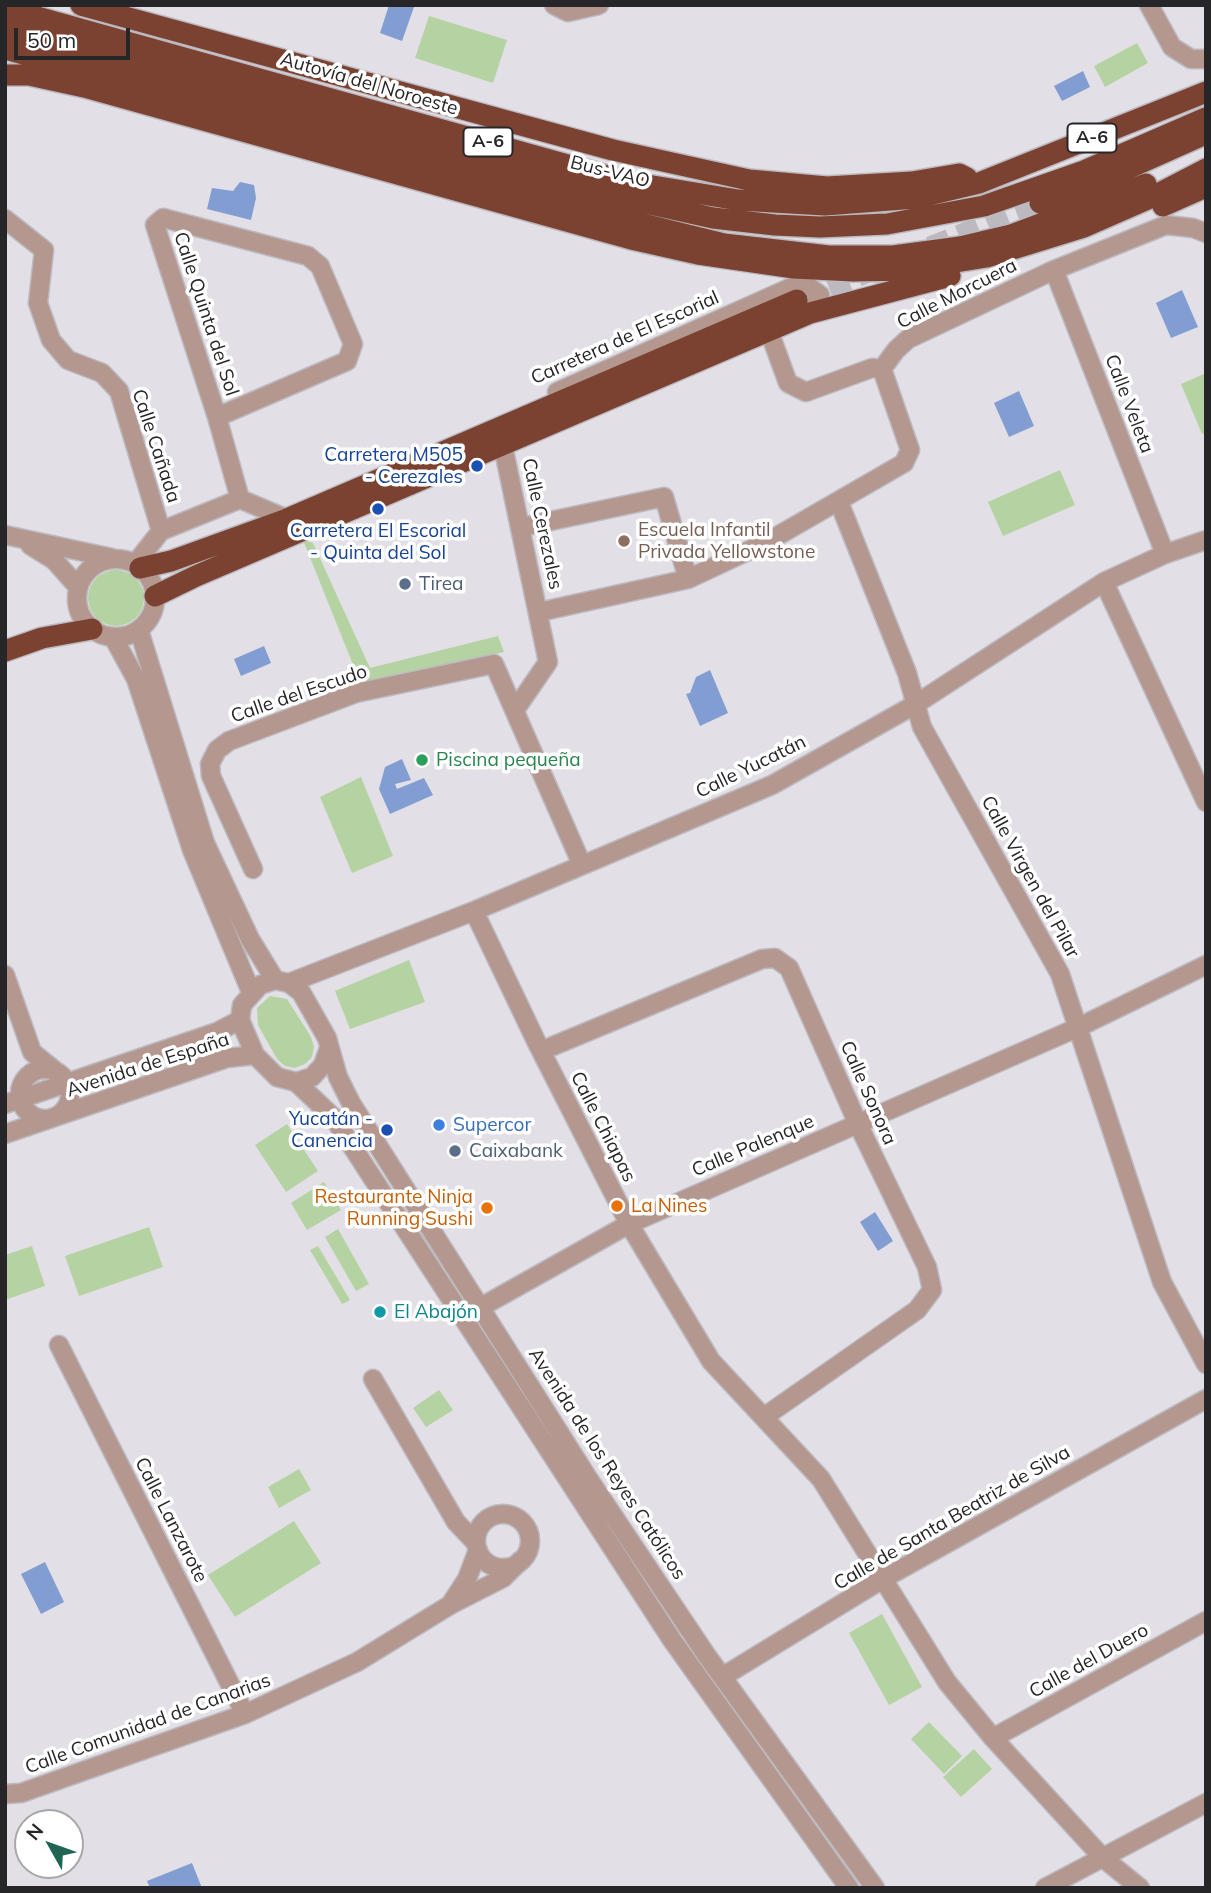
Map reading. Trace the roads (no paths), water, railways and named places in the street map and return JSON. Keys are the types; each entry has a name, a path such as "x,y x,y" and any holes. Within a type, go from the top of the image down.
{"highway":[{"path":"81,5 613,150 749,180 827,187 912,182 959,174 979,183"},
{"path":"132,5 229,44"},
{"name":"Autovía del Noroeste","path":"5,8 629,181 738,200 825,205 916,198 979,183 1206,92"},
{"name":"Bus-VAO","path":"5,28 569,186 713,218 775,225 820,227 887,224 984,206 1071,176 1206,118"},
{"name":"A-6","path":"5,49 639,225 724,244 829,256 893,256 960,247 1011,235 1094,206 1206,157"},
{"path":"5,75 29,75 84,87 631,239 698,254 793,268 906,270 987,257 1084,227 1148,199 1206,169"},
{"path":"1032,206 1089,186 1206,134"},
{"path":"138,566 171,561 286,519 430,456 804,307 1036,256 1127,222 1206,187"},
{"path":"155,596 769,331 804,307"},
{"path":"412,484 519,421"},
{"path":"5,651 42,638 92,629"}],"street":[{"path":"554,5 568,12 599,5"},
{"path":"1149,5 1172,47 1191,59 1206,59"},
{"name":"Calle Quinta del Sol","path":"217,417 347,361 353,344 320,266 308,256 163,218 155,225 217,417 240,499"},
{"name":"Calle Cañada","path":"5,219 44,250 38,303 51,340 68,360 102,373 119,391 161,531 138,566"},
{"name":"Calle Morcuera","path":"882,369 896,350 908,340 1054,270 1166,225 1193,228 1206,233"},
{"name":"Calle Veleta","path":"1054,270 1165,554"},
{"name":"Carretera de El Escorial","path":"430,456 493,421 792,287 805,284 820,295 804,307"},
{"path":"539,612 688,579 767,542 904,463 910,450 882,369 873,368 806,392 794,388 788,383 769,331"},
{"name":"Calle Cerezales","path":"503,446 548,662 515,710"},
{"path":"522,527 664,497 688,579"},
{"path":"161,531 240,499 286,519"},
{"name":"Calle Virgen del Pilar","path":"839,502 907,673 922,727 1060,974 1162,1282 1206,1364"},
{"path":"12,536 115,559 138,566 153,586 153,609 139,630 113,637 92,629 78,608 78,587 96,564 115,559"},
{"path":"12,536 54,560 78,587"},
{"name":"Calle Yucatán","path":"282,982 474,911 772,785 916,704 1104,582 1165,554 1206,540"},
{"path":"1104,582 1206,802"},
{"path":"139,630 205,843 250,939 282,982 308,1002 329,1048 323,1065 312,1077 296,1082"},
{"path":"113,637 136,679 192,850 251,992"},
{"name":"Calle del Escudo","path":"253,869 211,776 210,764 217,750 229,741 356,693 495,664 515,710"},
{"path":"515,710 582,865"},
{"name":"Calle Chiapas","path":"474,911 629,1224 711,1361 821,1479 881,1580 947,1682 993,1738 1102,1857 1140,1888"},
{"name":"Calle Sonora","path":"541,1051 762,959 775,958 789,968 858,1124 927,1267 932,1290 917,1310 764,1418"},
{"name":"Calle Palenque","path":"481,1307 629,1224 1079,1027 1206,965"},
{"path":"5,975 32,1052 54,1070"},
{"path":"282,982 251,992 243,1005 240,1020 255,1055 277,1077 296,1082 333,1117 572,1490 690,1667 849,1888"},
{"name":"Avenida de España","path":"13,1101 217,1032 240,1020"},
{"name":"Avenida de los Reyes Católicos","path":"329,1048 351,1102 589,1478 722,1677 875,1888"},
{"path":"13,1101 24,1079 32,1052"},
{"name":"Avenida de España","path":"5,1134 227,1058 255,1055"},
{"name":"Avenida de España","path":"13,1101 29,1114 45,1119 53,1118 67,1107 71,1090 68,1082 54,1070 38,1069 24,1079"},
{"name":"Calle Lanzarote","path":"58,1345 245,1714"},
{"path":"373,1379 456,1522 485,1561 499,1567 521,1560 530,1539 519,1519 503,1514 482,1523 456,1522"},
{"name":"Calle de Santa Beatriz de Silva","path":"722,1677 881,1580 1206,1399"},
{"path":"477,1547 482,1523"},
{"name":"Calle Comunidad de Canarias","path":"450,1605 467,1579 477,1547"},
{"name":"Calle Comunidad de Canarias","path":"5,1794 21,1793 245,1714 357,1662 450,1605 503,1578 521,1560"},
{"name":"Calle del Duero","path":"993,1738 1206,1621"},
{"path":"1045,1888 1206,1803"}],"water":[{"path":"389,5 414,7 402,41 380,33"},
{"path":"1083,71 1090,87 1062,101 1054,86"},
{"path":"240,182 254,185 256,198 251,220 207,209 212,188 233,191"},
{"path":"1182,290 1198,327 1171,338 1156,303"},
{"path":"1019,391 1034,426 1009,437 994,403"},
{"path":"264,646 271,663 241,676 234,659"},
{"path":"710,670 728,713 700,726 686,694 690,693 696,677"},
{"path":"402,759 411,780 395,784 397,789 424,778 433,795 390,814 379,789 385,767"},
{"path":"875,1212 893,1241 878,1251 860,1222"},
{"path":"45,1562 64,1602 41,1614 21,1574"},
{"path":"192,1863 202,1888 150,1888 147,1881"}],"tunnel":[{"path":"930,247 1032,206"},
{"path":"800,299 871,271"}],"place":[{"name":"Carretera M505 - Cerezales","path":"477,466"},
{"name":"Carretera El Escorial - Quinta del Sol","path":"378,509"},
{"name":"Escuela Infantil Privada Yellowstone","path":"624,541"},
{"name":"Tirea","path":"405,584"},
{"name":"Piscina pequeña","path":"422,760"},
{"name":"Supercor","path":"439,1125"},
{"name":"Yucatán - Canencia","path":"387,1130"},
{"name":"Caixabank","path":"455,1151"},
{"name":"La Nines","path":"617,1206"},
{"name":"Restaurante Ninja Running Sushi","path":"487,1208"},
{"name":"El Abajón","path":"380,1312"}]}
